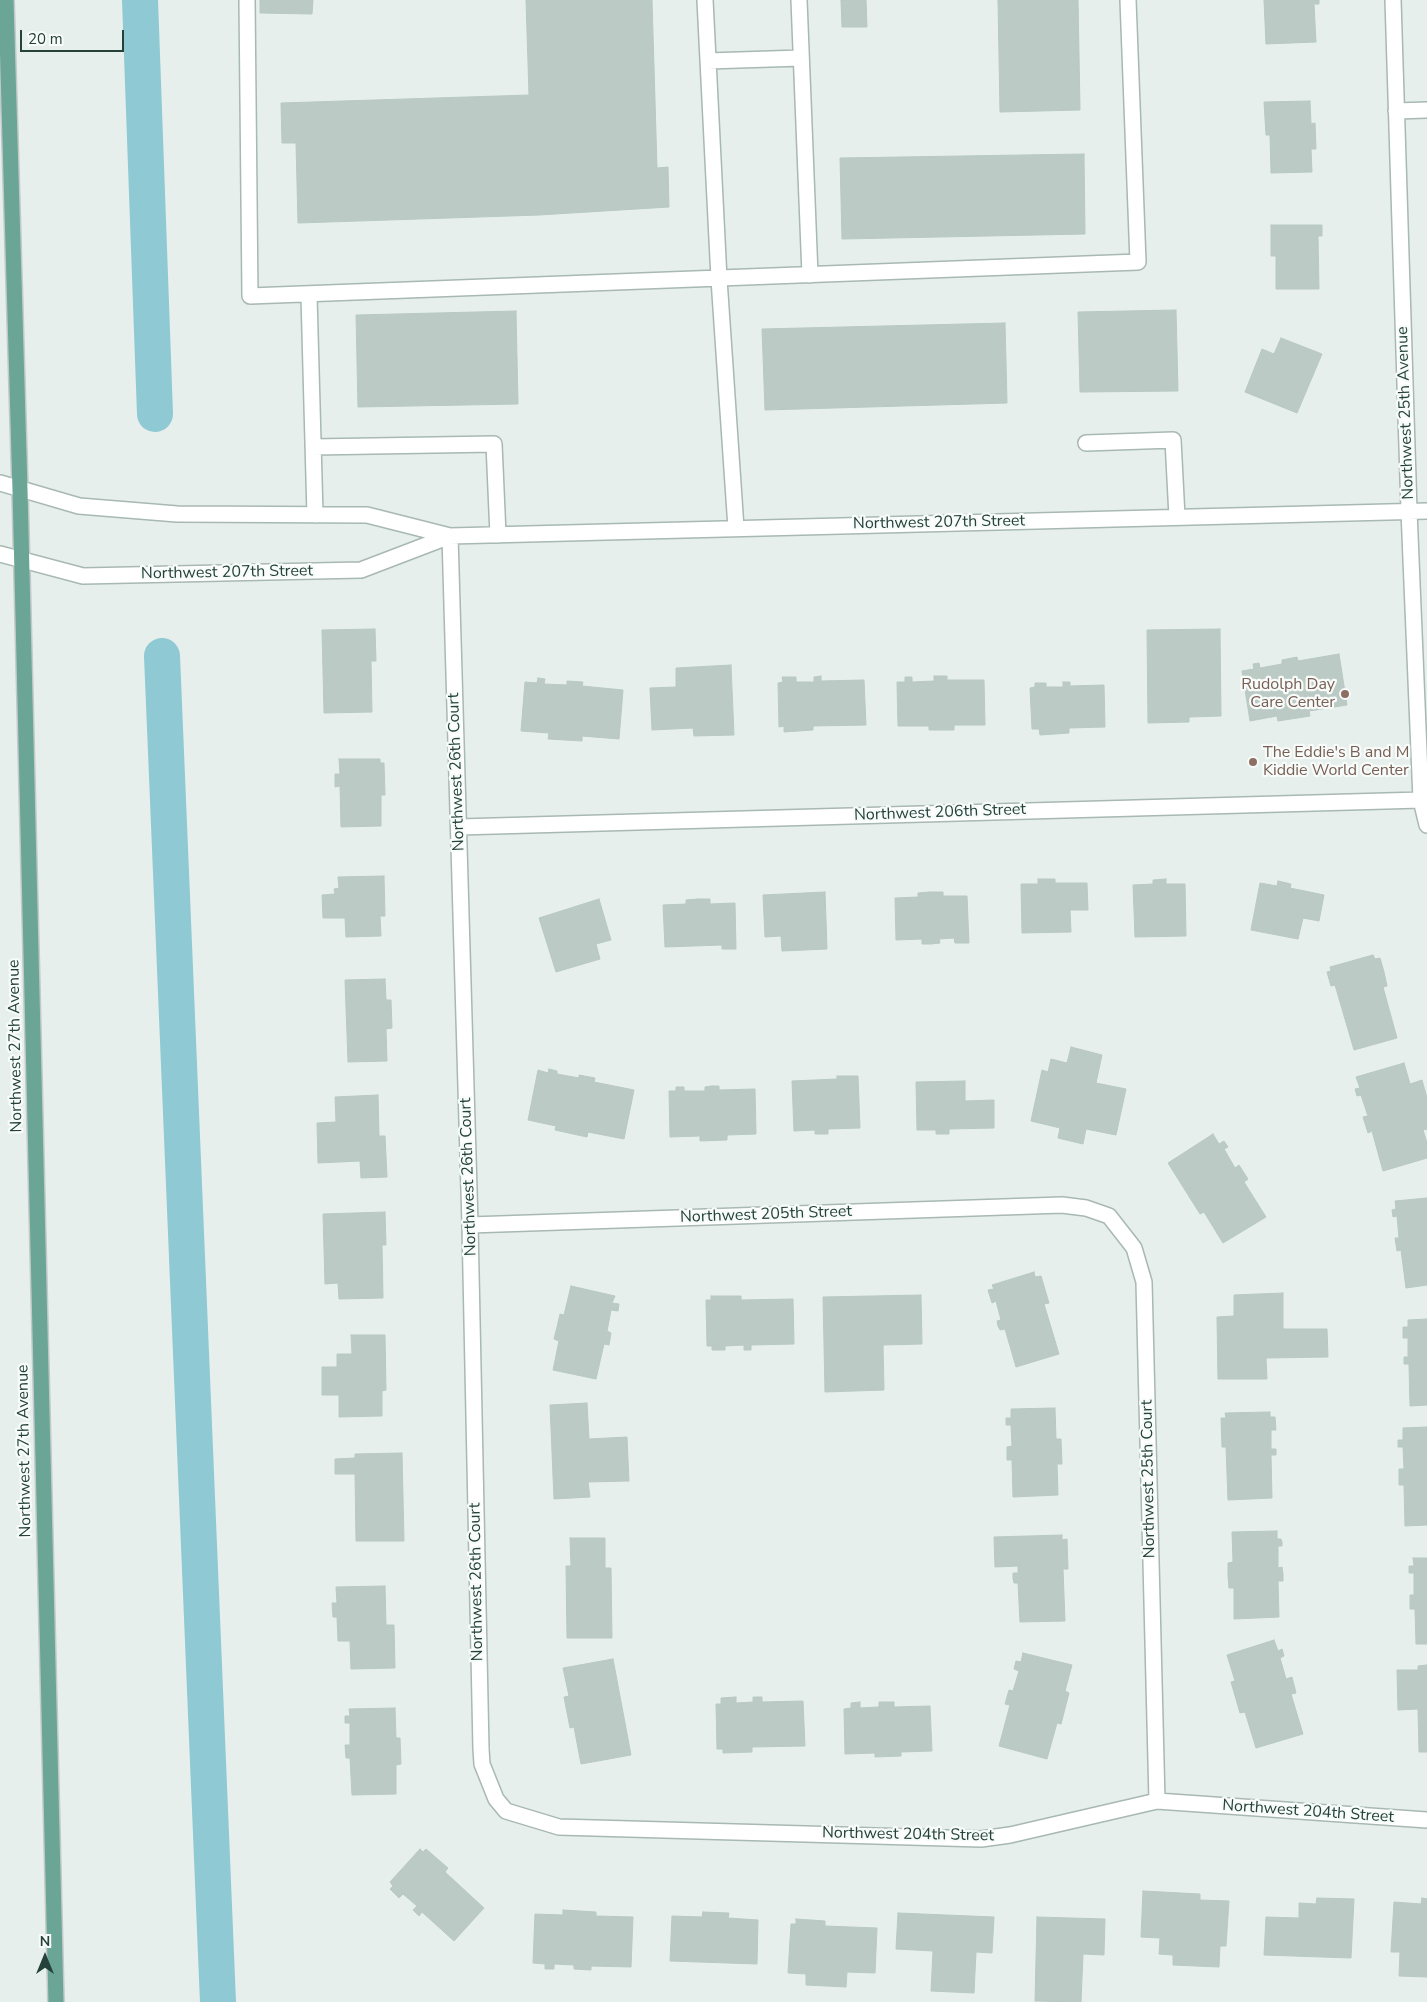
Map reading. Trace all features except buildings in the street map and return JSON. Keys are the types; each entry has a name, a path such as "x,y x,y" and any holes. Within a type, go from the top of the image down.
{"main road":[{"name":"Northwest 27th Avenue","path":"6,0 22,560 56,2002"}],"street":[{"path":"247,0 250,296 309,296 1138,262 1128,0"},
{"path":"705,0 719,279 736,528"},
{"path":"798,0 810,275"},
{"name":"Northwest 25th Avenue","path":"1393,0 1409,511 1421,800 1427,825"},
{"path":"708,61 801,58"},
{"path":"1396,110 1427,110"},
{"path":"309,296 315,515"},
{"path":"1086,443 1173,440 1177,517"},
{"path":"314,447 494,444 498,535"},
{"name":"Northwest 207th Street","path":"0,483 79,506 176,514 367,515 450,536 1427,511"},
{"name":"Northwest 207th Street","path":"0,554 83,576 361,570 450,536"},
{"name":"Northwest 26th Court","path":"450,536 470,1225 481,1748 482,1764 488,1782 496,1799 506,1811"},
{"name":"Northwest 206th Street","path":"459,827 1421,800"},
{"name":"Northwest 205th Street","path":"470,1225 1062,1205"},
{"name":"Northwest 25th Court","path":"1062,1205 1086,1208 1109,1216 1134,1248 1144,1282 1157,1801"},
{"name":"Northwest 204th Street","path":"506,1811 559,1828 981,1839 1010,1835 1157,1801 1427,1820"}],"waterway":[{"path":"140,0 155,414"},
{"path":"162,656 218,2002"}],"place":[{"name":"Rudolph Day Care Center","path":"1345,694"},
{"name":"The Eddie's B and M Kiddie World Center","path":"1253,762"}]}
